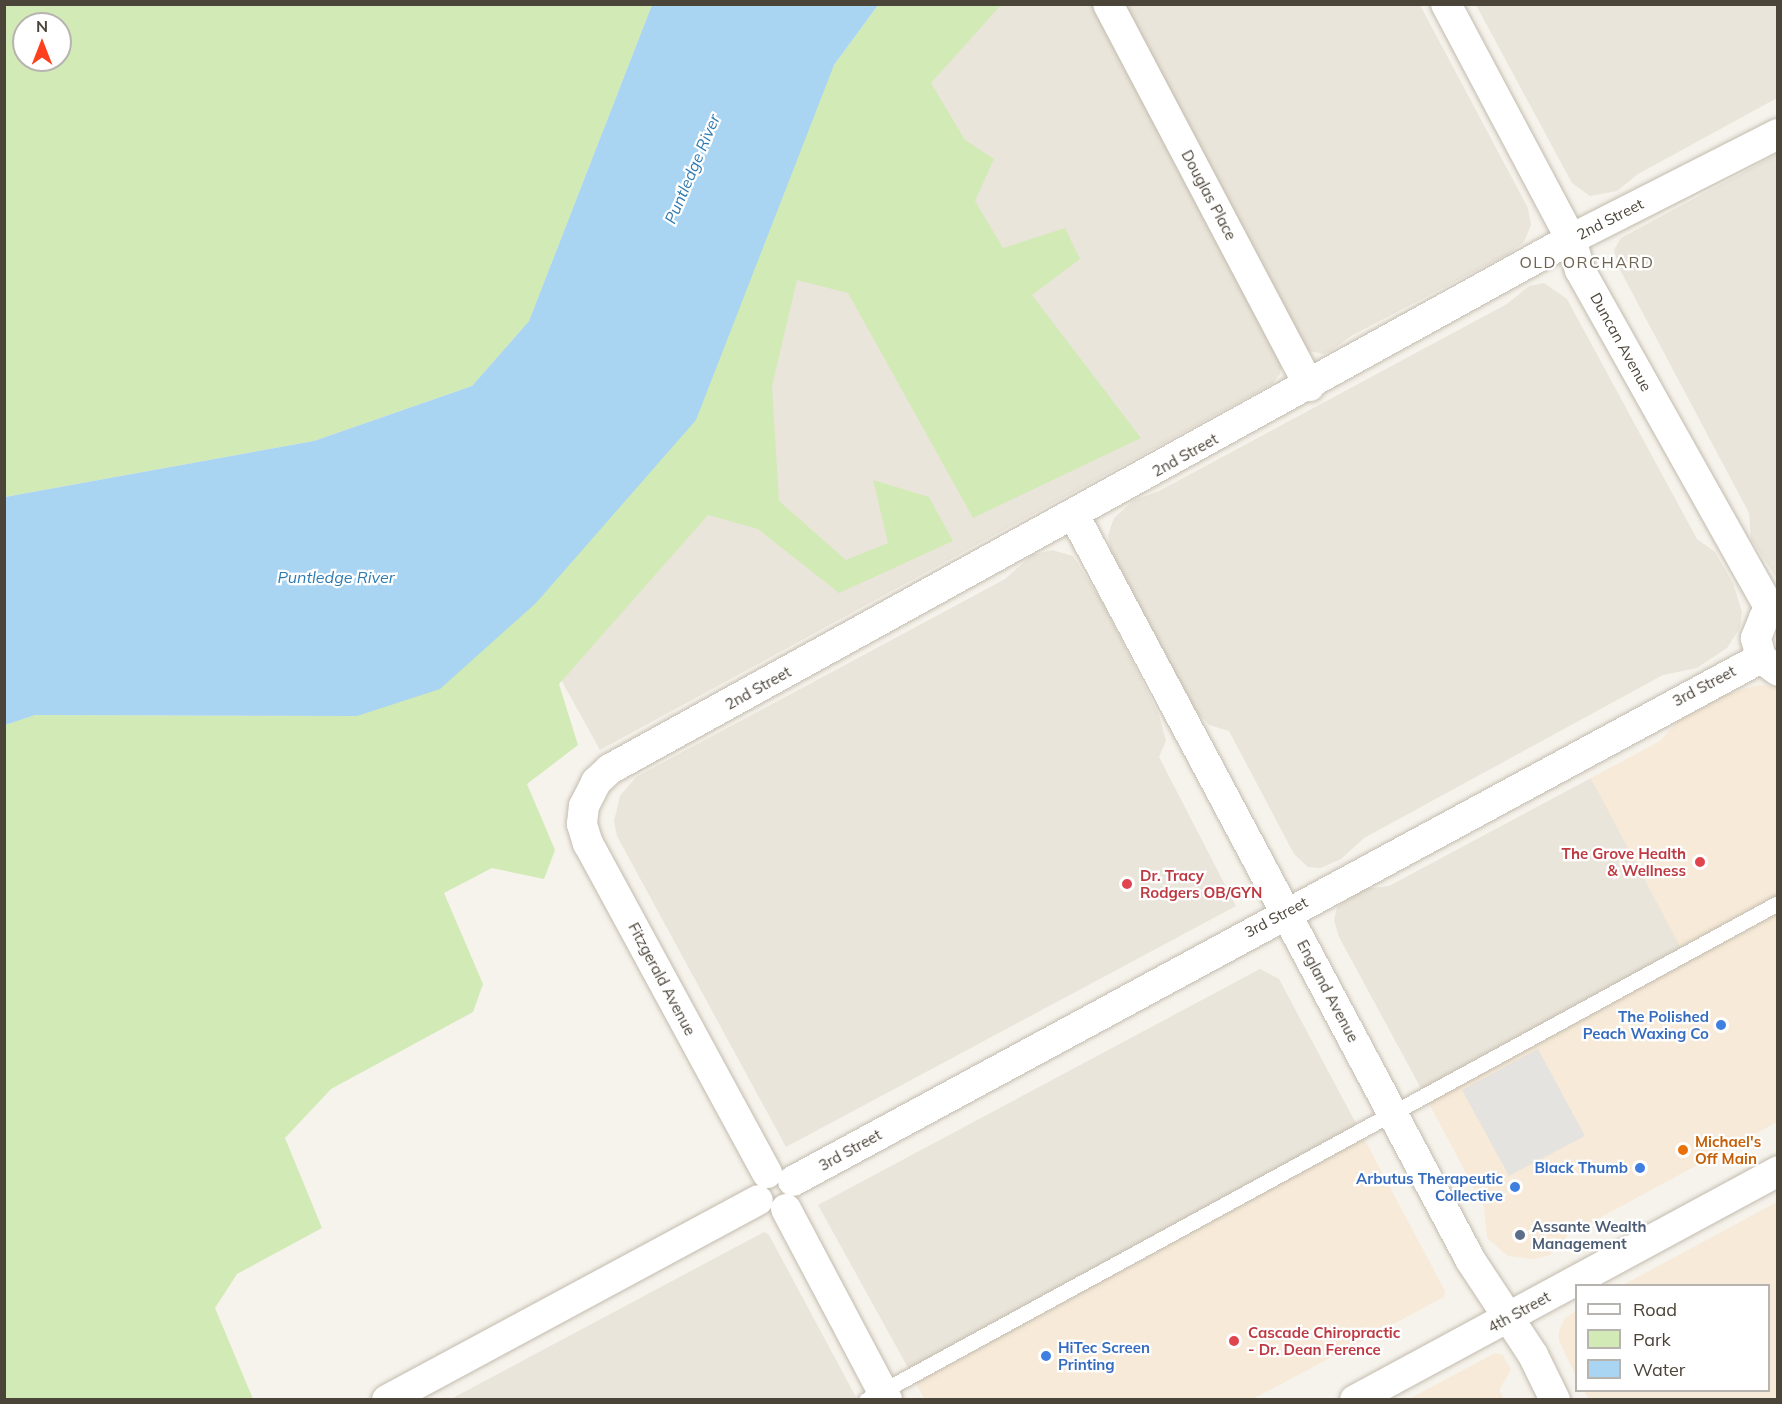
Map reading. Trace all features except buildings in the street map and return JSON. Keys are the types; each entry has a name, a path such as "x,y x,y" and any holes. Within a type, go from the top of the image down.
{"street":[{"name":"Douglas Place","path":"1108,4 1310,386"},
{"name":"Duncan Avenue","path":"1446,4 1571,239 1580,270 1775,611"},
{"name":"2nd Street","path":"596,782 610,769 1310,386 1571,239 1778,134"},
{"name":"England Avenue","path":"1074,515 1393,1110 1471,1261 1533,1355 1555,1400"},
{"path":"1769,664 1756,638 1758,627 1775,611"},
{"name":"3rd Street","path":"387,1400 773,1185 1286,912 1769,664"},
{"name":"Fitzgerald Avenue","path":"596,782 584,806 582,824 588,844 773,1185"},
{"name":"4th Street","path":"1355,1400 1778,1171"},
{"path":"773,1185 797,1193 786,1209 878,1397"}],"lane":[{"path":"878,1397 1393,1110 1778,903"}],"shaded area":[{"path":"911,5 1094,5 1282,363 1280,374 1272,384 600,750 554,667 712,486 870,67"},
{"path":"1125,5 1420,5 1528,208 1531,225 1524,242 1508,254 1351,336 1331,351 1323,354 1304,350"},
{"path":"1476,5 1777,5 1777,98 1638,174 1617,191 1590,196 1572,183"},
{"path":"1777,154 1777,579 1751,539 1749,513 1619,268 1614,250 1621,238"},
{"path":"1544,283 1567,299 1697,539 1715,552 1733,583 1742,612 1740,628 1727,648 1697,668 1663,675 1364,838 1341,859 1321,868 1308,867 1294,854 1229,731 1209,725 1194,709 1112,558 1108,535 1114,518 1134,500 1159,491 1507,304 1529,286"},
{"path":"1052,550 1073,556 1104,605 1159,715 1166,741 1159,757 1236,906 786,1147 617,836 614,821 620,796 636,777 1005,579 1032,555"},
{"path":"1758,685 1777,687 1777,1122 1568,1235 1550,1255 1534,1259 1508,1256 1487,1238 1484,1207 1424,1094 1684,954 1591,778 1660,741 1679,720 1724,695"},
{"path":"1591,778 1685,954 1424,1094 1339,937 1334,920 1337,907 1363,889 1389,886"},
{"path":"1260,969 1279,979 1359,1129 912,1375 818,1205"},
{"path":"1538,1049 1585,1136 1509,1176 1462,1090"},
{"path":"1359,1129 1445,1291 1444,1297 1253,1399 924,1399 912,1375"},
{"path":"1777,1202 1777,1399 1589,1400 1585,1392 1770,1392 1770,1284 1625,1284"},
{"path":"764,1232 769,1235 857,1399 451,1399"},
{"path":"1575,1312 1575,1374 1559,1341 1559,1331 1565,1318"},
{"path":"1495,1353 1503,1355 1511,1370 1499,1390 1504,1399 1409,1399"}],"green space":[{"path":"5,5 652,5 529,321 472,386 314,441 5,497"},
{"path":"878,5 1001,5 931,83 965,140 994,159 975,201 1003,248 1065,228 1080,259 1032,295 1141,438 973,518 848,293 797,280 772,386 779,501 846,560 888,543 873,480 929,497 953,541 839,593 758,529 708,515 559,684 578,745 527,784 555,850 544,879 492,868 444,893 483,984 473,1012 331,1089 285,1138 322,1228 237,1274 215,1308 253,1399 5,1399 4,725 35,715 356,716"}],"water":[{"name":"Puntledge River","path":"652,5 878,5 834,65 696,420 536,603 440,689 357,716 35,715 5,725 5,497 314,441 472,386 529,321"}],"place":[{"name":"The Grove Health & Wellness","path":"1700,862"},
{"name":"Dr. Tracy Rodgers OB/GYN","path":"1127,884"},
{"name":"The Polished Peach Waxing Co","path":"1721,1025"},
{"name":"Michael's Off Main","path":"1683,1150"},
{"name":"Black Thumb","path":"1640,1168"},
{"name":"Arbutus Therapeutic Collective","path":"1515,1187"},
{"name":"Assante Wealth Management","path":"1520,1235"},
{"name":"Cascade Chiropractic - Dr. Dean Ference","path":"1234,1341"},
{"name":"HiTec Screen Printing","path":"1046,1356"}],"district":[{"name":"OLD ORCHARD","path":"1587,262"}]}
